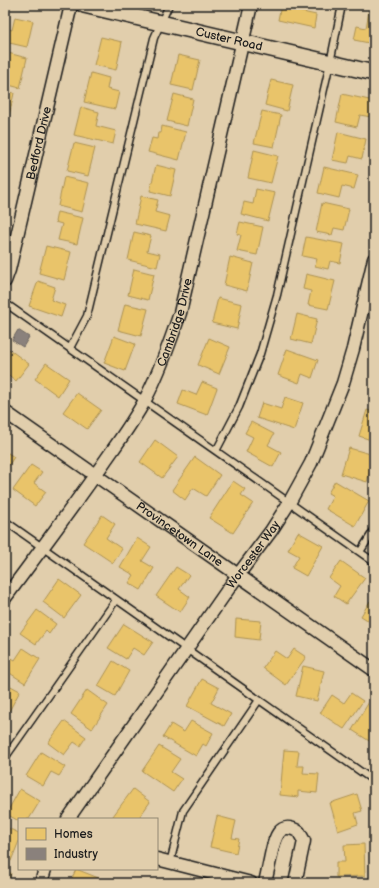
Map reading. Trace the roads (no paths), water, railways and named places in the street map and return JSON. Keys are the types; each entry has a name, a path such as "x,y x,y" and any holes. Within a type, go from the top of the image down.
{"street":[{"name":"Bedford Drive","path":"5,281 9,270 71,5"},
{"name":"Custer Road","path":"84,5 374,73"},
{"name":"Cambridge Drive","path":"5,598 133,421 156,377 180,313 251,5"},
{"name":"Worcester Way","path":"70,818 186,649 271,531 289,503 311,463 343,383 353,349 374,259"},
{"name":"Provincetown Lane","path":"5,412 374,670"},
{"path":"265,883 275,838 280,831 289,828 299,832 304,841 295,883"},
{"path":"158,859 251,883"},
{"path":"41,883 45,870"}],"lane":[{"path":"70,348 86,316 154,38 169,5"},
{"path":"216,451 239,407 260,354 277,295 342,5"},
{"path":"5,303 374,562"},
{"path":"5,521 374,781"},
{"path":"360,552 374,530"},
{"path":"5,758 116,600"},
{"path":"170,863 183,811 259,700"}]}
